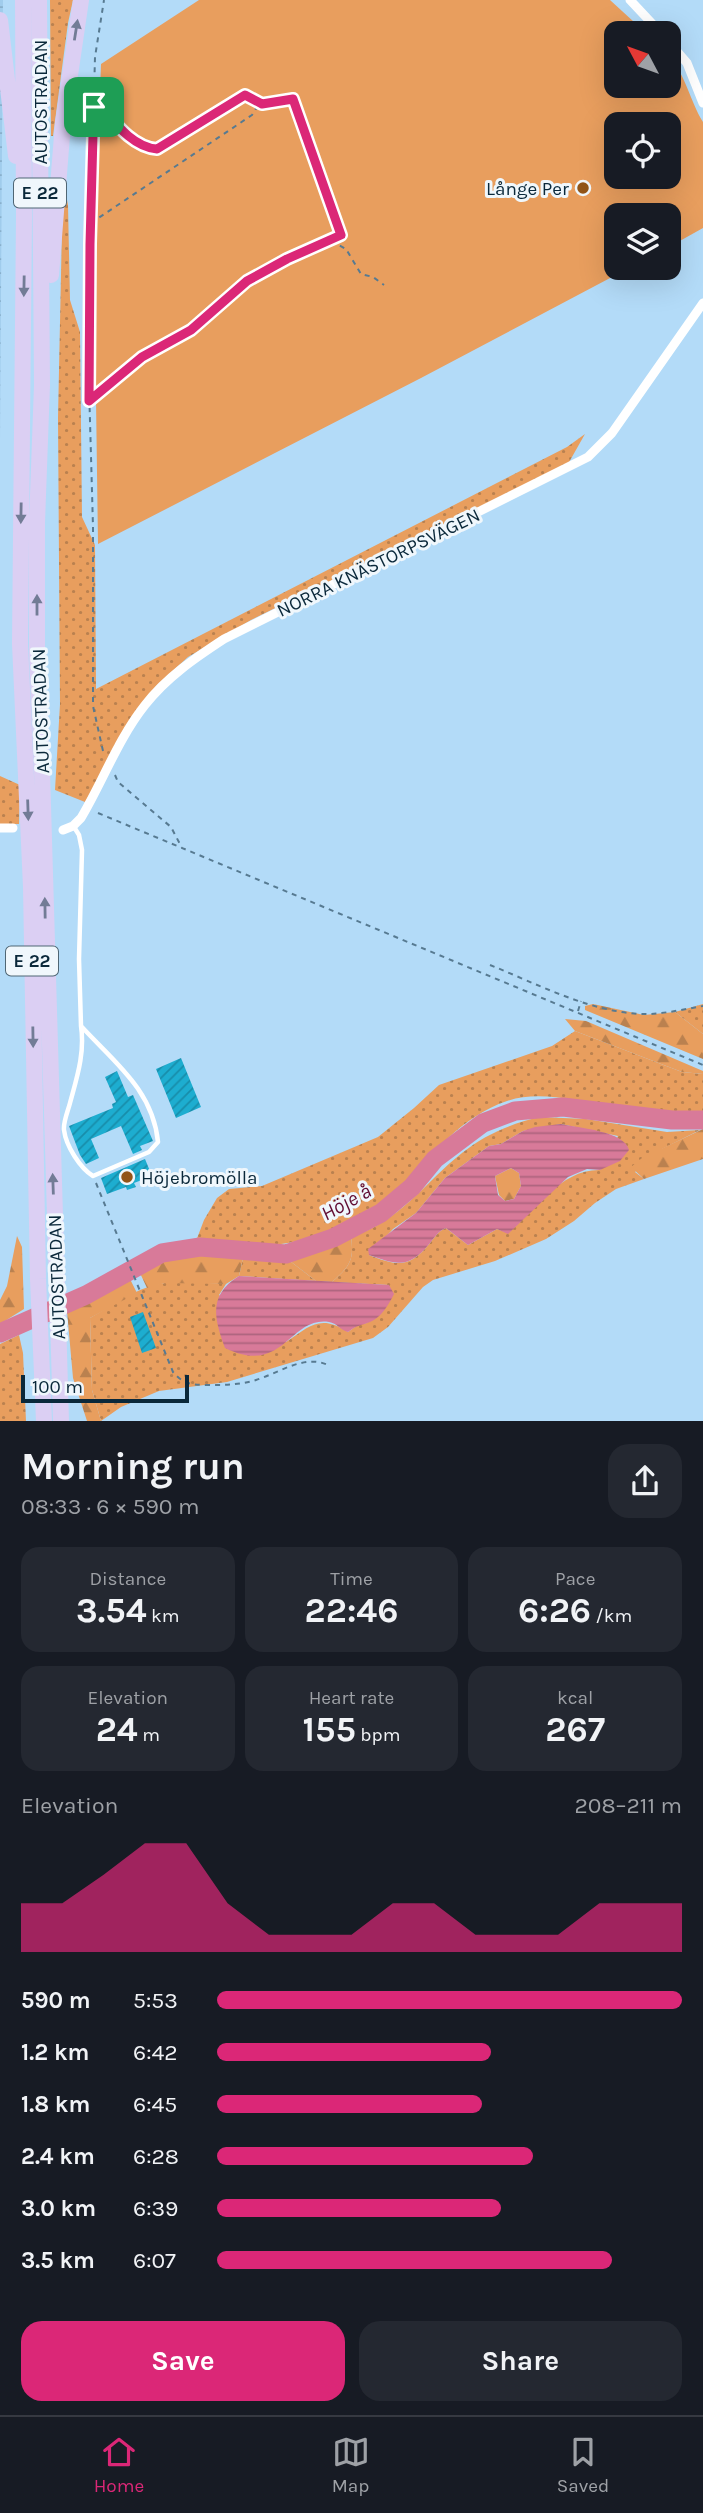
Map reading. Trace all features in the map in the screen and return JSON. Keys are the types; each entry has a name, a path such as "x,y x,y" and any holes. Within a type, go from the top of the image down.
{"highway":[{"name":"AUTOSTRADAN","path":"23,0 20,644 31,887 38,1279 44,1421"},
{"name":"AUTOSTRADAN","path":"39,0 42,385 37,523 37,653 62,1417"},
{"path":"42,385 62,135 81,0"},
{"path":"0,20 24,217"}],"street":[{"path":"630,0 650,21"},
{"path":"681,56 687,63 703,103"},
{"name":"NORRA KNÄSTORPSVÄGEN","path":"64,830 73,826 87,808 145,705 177,671 215,645 588,457 612,433 703,303"},
{"path":"0,828 13,828"}],"lane":[{"path":"73,826 79,835 82,850 78,970 81,1027 83,1039 81,1062 64,1129 69,1146 79,1163 93,1175 149,1152 158,1142 157,1129 137,1084 81,1027"}],"path":[{"path":"104,0 95,57 90,224 89,401 93,527 93,706 104,754 118,782 171,827 182,848"},
{"path":"89,401 142,357 191,330 247,281 287,259 341,235 293,99 258,104 245,95 157,149 149,148 125,133 94,99"},
{"path":"90,224 252,116 258,104"},
{"path":"328,241 339,244 346,250 361,274 373,277 384,285"},
{"path":"87,808 703,1065"},
{"path":"490,965 581,1001 625,1012 650,1014 703,1006"},
{"path":"577,1012 581,1001"},
{"path":"93,1175 173,1372 186,1383 239,1384 303,1362 317,1360 328,1365"}],"shaded area":[{"path":"0,0 3,0 0,443"},
{"path":"561,1124 600,1131 619,1138 629,1150 620,1161 600,1170 587,1169 568,1177 508,1234 497,1229 468,1245 446,1228 409,1261 387,1261 369,1255 368,1249 416,1213 445,1178 489,1146 501,1144 535,1127","holes":["511,1168 519,1173 521,1186 514,1199 505,1201 498,1195 495,1176"]},
{"path":"239,1276 389,1285 394,1294 378,1317 348,1332 329,1322 315,1323 273,1351 261,1355 245,1355 225,1348 216,1317 222,1291"}],"green space":[{"path":"50,0 73,0 53,136 51,136"},
{"path":"199,0 610,0 633,21 604,21 604,98 681,98 681,74 703,122 703,228 681,240 681,203 604,203 604,280 606,280 98,544 94,254 101,64"},
{"path":"63,179 68,205 70,300 80,332 82,517 95,545 96,689 567,447 585,434 568,464 251,620 188,657 156,686 85,802 55,790 60,704 58,418"},
{"path":"0,776 20,785 19,824 0,824"},
{"path":"593,1004 644,1015 675,1012 703,1034 703,1059 585,1010 585,1006"},
{"path":"703,1004 703,1034 675,1012"},
{"path":"565,1019 586,1021 703,1071 703,1074 682,1072 575,1031"},
{"path":"575,1031 682,1072 703,1074 703,1114 631,1108 557,1097 532,1096 507,1101 462,1126 400,1187 376,1206 328,1231 281,1244 249,1245 196,1241 217,1198 229,1189 262,1186 378,1137 439,1085 552,1046"},
{"path":"540,1117 586,1119 667,1132 700,1130 662,1149 635,1172 644,1179 616,1189 546,1239 495,1261 433,1280 423,1287 388,1327 373,1338 227,1382 159,1391 121,1407 101,1421 92,1390 90,1318 146,1288 165,1283 195,1282 226,1284 219,1295 286,1342 309,1327 322,1323 348,1332 359,1324 367,1323 389,1285 332,1282 350,1262 351,1236 368,1230 397,1212 449,1164 480,1140 508,1126","holes":["561,1124 618,1136 600,1170 586,1171 561,1183 508,1233 497,1229 468,1245 446,1228 409,1261 395,1263 369,1255 393,1229 416,1213 445,1178 489,1146 501,1144 523,1131"]},
{"path":"703,1129 703,1159 644,1179 631,1167 642,1158"},
{"path":"511,1168 519,1173 521,1186 514,1199 505,1201 499,1195 495,1176"},
{"path":"17,1236 22,1247 24,1309 0,1324 0,1300 7,1286"},
{"path":"351,1236 350,1262 332,1282 316,1281 286,1258 326,1248"},
{"path":"190,1252 236,1253 243,1258 239,1276 226,1284 165,1283 147,1288 139,1271"},
{"path":"236,1253 286,1258 316,1281 239,1276 243,1258"},
{"path":"130,1279 137,1293 90,1318 92,1390 101,1421 87,1421 73,1378 67,1311"},
{"path":"19,1335 23,1353 26,1421 0,1421 0,1344"}],"building":[{"path":"181,1058 201,1107 176,1118 156,1069"},
{"path":"117,1071 128,1097 133,1095 153,1141 140,1146 142,1150 133,1154 121,1126 91,1139 99,1158 86,1164 69,1126 113,1108 112,1104 116,1102 105,1077"},
{"name":"Höjebromölla","path":"145,1159 152,1176 134,1183 136,1187 127,1190 126,1187 107,1194 101,1178"},
{"path":"143,1312 156,1348 142,1353 130,1317"}],"waterway":[{"name":"Höje å","path":"0,1333 86,1295 162,1253 200,1247 286,1254 333,1238 381,1213 412,1187 435,1159 483,1123 515,1111 563,1107 672,1120 703,1120"}],"place":[{"name":"Långe Per","path":"583,188"},
{"name":"Höjebromölla","path":"127,1177"}],"route":[{"path":"245,95 258,104 293,99 341,235 287,259 247,281 191,330 142,357 89,401 90,244 94,107 94,99 125,133 149,148 157,149 245,95"}]}
